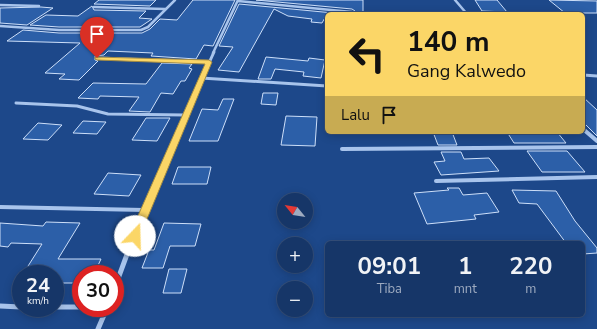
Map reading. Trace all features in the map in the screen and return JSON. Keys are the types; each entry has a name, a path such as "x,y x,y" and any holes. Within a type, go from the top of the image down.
{"street":[{"path":"0,26 59,30 141,30 148,27 175,0"},
{"path":"123,265 144,210 201,78 238,0 352,12"},
{"path":"455,0 465,12"},
{"path":"0,5 39,6"},
{"path":"94,7 166,9"},
{"path":"97,58 209,62"},
{"path":"585,75 597,76"},
{"path":"201,78 325,86"},
{"path":"16,103 78,106 108,114 185,115"},
{"path":"585,131 597,141"},
{"path":"342,149 597,148"},
{"path":"436,181 597,177"},
{"path":"0,207 144,210"},
{"path":"0,306 12,307"},
{"path":"98,329 103,317"}],"building":[{"path":"99,0 156,0 150,6 94,4"},
{"path":"193,0 235,0 213,46 204,45 196,59 151,56 153,53 108,51 104,55 95,56 95,60 98,61 79,80 59,79 65,74 45,73 80,43 7,41 23,30 59,33 142,33 150,29 160,19 177,20"},
{"path":"256,0 363,0 363,12 355,12 352,9"},
{"path":"475,0 497,0 507,12 482,11"},
{"path":"549,0 597,1 597,13 564,12"},
{"path":"239,4 325,12 325,18 322,23 311,22 312,19 288,16 274,9 239,72 218,70 233,47 219,46"},
{"path":"92,6 94,10 146,11 139,18 152,19 140,27 59,27 30,25 46,15 78,16"},
{"path":"0,8 53,8 27,25 0,23"},
{"path":"266,57 308,61 309,58 325,60 321,78 303,76 304,72 275,69 271,79 258,79"},
{"path":"162,63 192,64 189,68 192,69 185,81 181,81 173,94 161,93 150,112 129,111 139,97 100,96 98,99 78,98 93,83 146,84"},
{"path":"263,93 278,93 276,105 261,104"},
{"path":"223,99 234,99 218,141 189,141 202,109 218,110"},
{"path":"585,99 597,110 597,136 585,124"},
{"path":"286,116 317,117 315,146 281,145"},
{"path":"146,118 170,118 157,141 132,140"},
{"path":"83,121 106,122 97,134 73,133"},
{"path":"38,123 62,125 48,140 23,139"},
{"path":"434,134 453,134 457,145 438,145"},
{"path":"508,134 559,134 566,143 514,143"},
{"path":"527,151 567,151 585,172 542,172"},
{"path":"441,152 461,152 464,159 489,158 499,171 441,175 434,162 445,161"},
{"path":"178,167 211,167 207,184 172,184"},
{"path":"108,173 141,175 129,196 94,194"},
{"path":"447,188 459,188 463,195 487,193 499,212 474,215 476,219 427,224 414,193 449,190"},
{"path":"512,190 556,191 575,221 597,248 597,253 585,254 585,241 565,241 537,204 519,203"},
{"path":"46,222 80,223 58,259 101,259 98,265 72,265 72,283 64,283 64,265 29,265 42,244 11,243 8,247 0,246 0,223 43,226"},
{"path":"164,223 201,224 195,246 170,246 163,268 142,268 149,250 154,250"},
{"path":"169,269 187,269 181,293 163,293"}],"route":[{"path":"97,58 209,62 144,210 135,236"}]}
